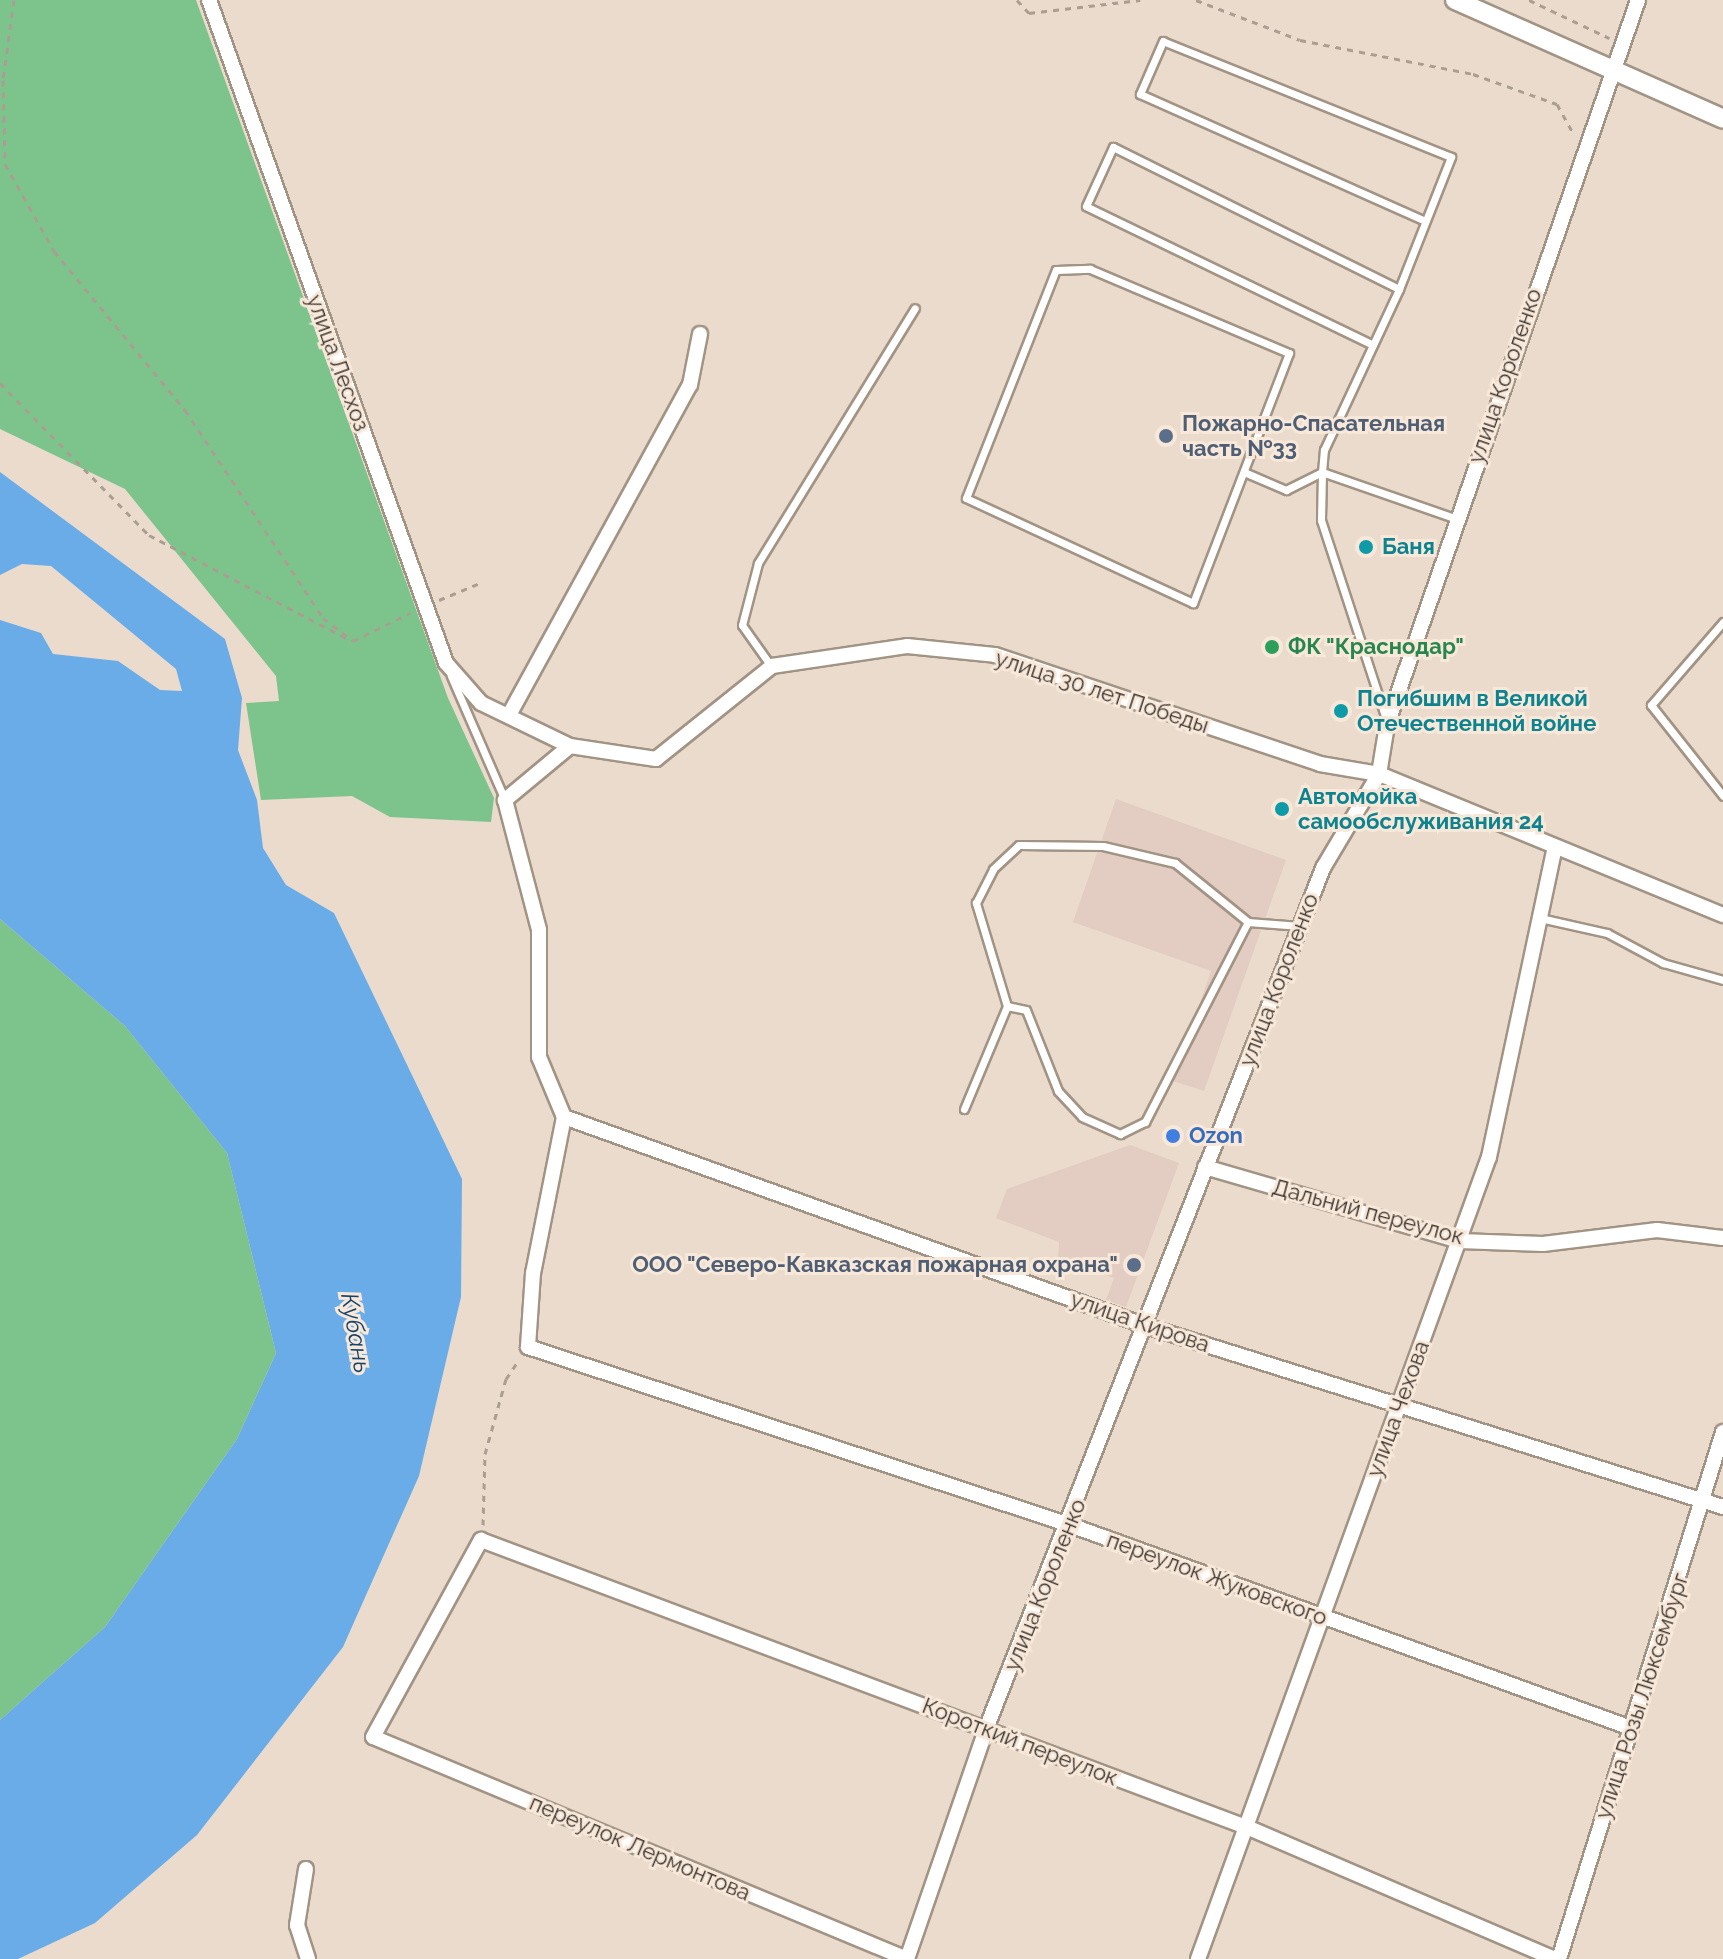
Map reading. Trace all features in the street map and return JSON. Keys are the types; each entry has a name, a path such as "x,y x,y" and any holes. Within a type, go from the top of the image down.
{"street":[{"name":"улица Лесхоз","path":"209,0 446,663 493,709 509,715"},
{"path":"1455,0 1723,119"},
{"name":"улица Короленко","path":"907,1959 986,1729 1149,1327 1205,1167 1323,868 1379,774 1387,725 1638,0"},
{"path":"700,334 690,385 509,715 570,746 630,761 656,759 772,666"},
{"name":"улица 30 лет Победы","path":"772,666 907,646 995,655 1320,764 1379,774 1723,915"},
{"path":"528,1347 533,1273 564,1117 539,1057 539,930 505,800 570,746"},
{"name":"улица Чехова","path":"1198,1959 1249,1828 1489,1157 1555,847"},
{"name":"улица Кирова","path":"564,1117 1149,1327 1723,1507"},
{"name":"Дальний переулок","path":"1205,1167 1459,1241 1543,1244 1657,1230 1723,1238"},
{"name":"переулок Жуковского","path":"528,1347 1070,1525 1631,1728"},
{"name":"улица Розы Люксембург","path":"1556,1959 1704,1500 1723,1432"},
{"name":"Короткий переулок","path":"481,1540 1249,1828 1556,1959"},
{"name":"переулок Лермонтова","path":"481,1540 373,1737 907,1959"},
{"path":"306,1869 297,1925 308,1959"}],"lane":[{"path":"1387,725 1321,520 1322,472 1369,343 1399,289 1451,157 1163,41 1140,94 1425,221"},
{"path":"1369,343 1086,206 1113,147 1399,289"},
{"path":"1090,269 1289,353 1244,472 1193,603 966,498 1056,270 1090,269"},
{"path":"772,666 742,625 758,563 915,308"},
{"path":"1244,472 1286,490 1322,472 1457,519"},
{"path":"1723,622 1651,705 1723,796"},
{"path":"446,663 505,800"},
{"path":"964,1109 1007,1006 976,903 993,869 1019,845 1103,846 1175,863 1248,922 1300,926"},
{"path":"1540,918 1607,933 1663,963 1723,980"},
{"path":"1007,1006 1026,1010 1058,1091 1082,1117 1120,1134 1145,1122 1248,922"}],"path":[{"path":"14,0 3,80 5,164 54,251 185,410 323,618 353,641"},
{"path":"1017,0 1029,13 1140,0"},
{"path":"1196,0 1300,40 1473,74 1557,104 1585,154"},
{"path":"1529,0 1624,44"},
{"path":"0,383 149,535 353,641"},
{"path":"353,641 480,583"},
{"path":"481,1540 485,1454 506,1379 528,1347"}],"shaded area":[{"path":"1116,799 1286,860 1204,1091 1173,1081 1211,971 1073,922"},
{"path":"1130,1145 1179,1163 1126,1307 1106,1300 1114,1278 1058,1258 1059,1242 996,1218 1007,1189"}],"green space":[{"path":"0,0 196,0 448,698 494,798 491,822 390,817 352,796 261,800 246,703 279,701 276,676 125,489 0,429"},
{"path":"0,919 125,1026 227,1153 276,1353 237,1439 105,1627 0,1720"}],"water":[{"name":"Кубань","path":"0,472 225,639 242,698 238,750 257,800 263,848 286,885 334,913 462,1179 461,1297 419,1476 343,1647 197,1835 95,1923 18,1959 0,1959 0,1720 105,1627 237,1439 276,1353 227,1153 125,1026 0,919 0,620 41,633 53,654 118,661 160,690 182,691 176,669 51,566 22,564 0,575"}],"place":[{"name":"Пожарно-Спасательная часть №33","path":"1166,436"},
{"name":"Баня","path":"1366,547"},
{"name":"ФК \"Краснодар\"","path":"1272,647"},
{"name":"Погибшим в Великой Отечественной войне","path":"1341,711"},
{"name":"Автомойка самообслуживания 24","path":"1282,809"},
{"name":"Ozon","path":"1173,1136"},
{"name":"ООО \"Северо-Кавказская пожарная охрана\"","path":"1134,1265"}]}
